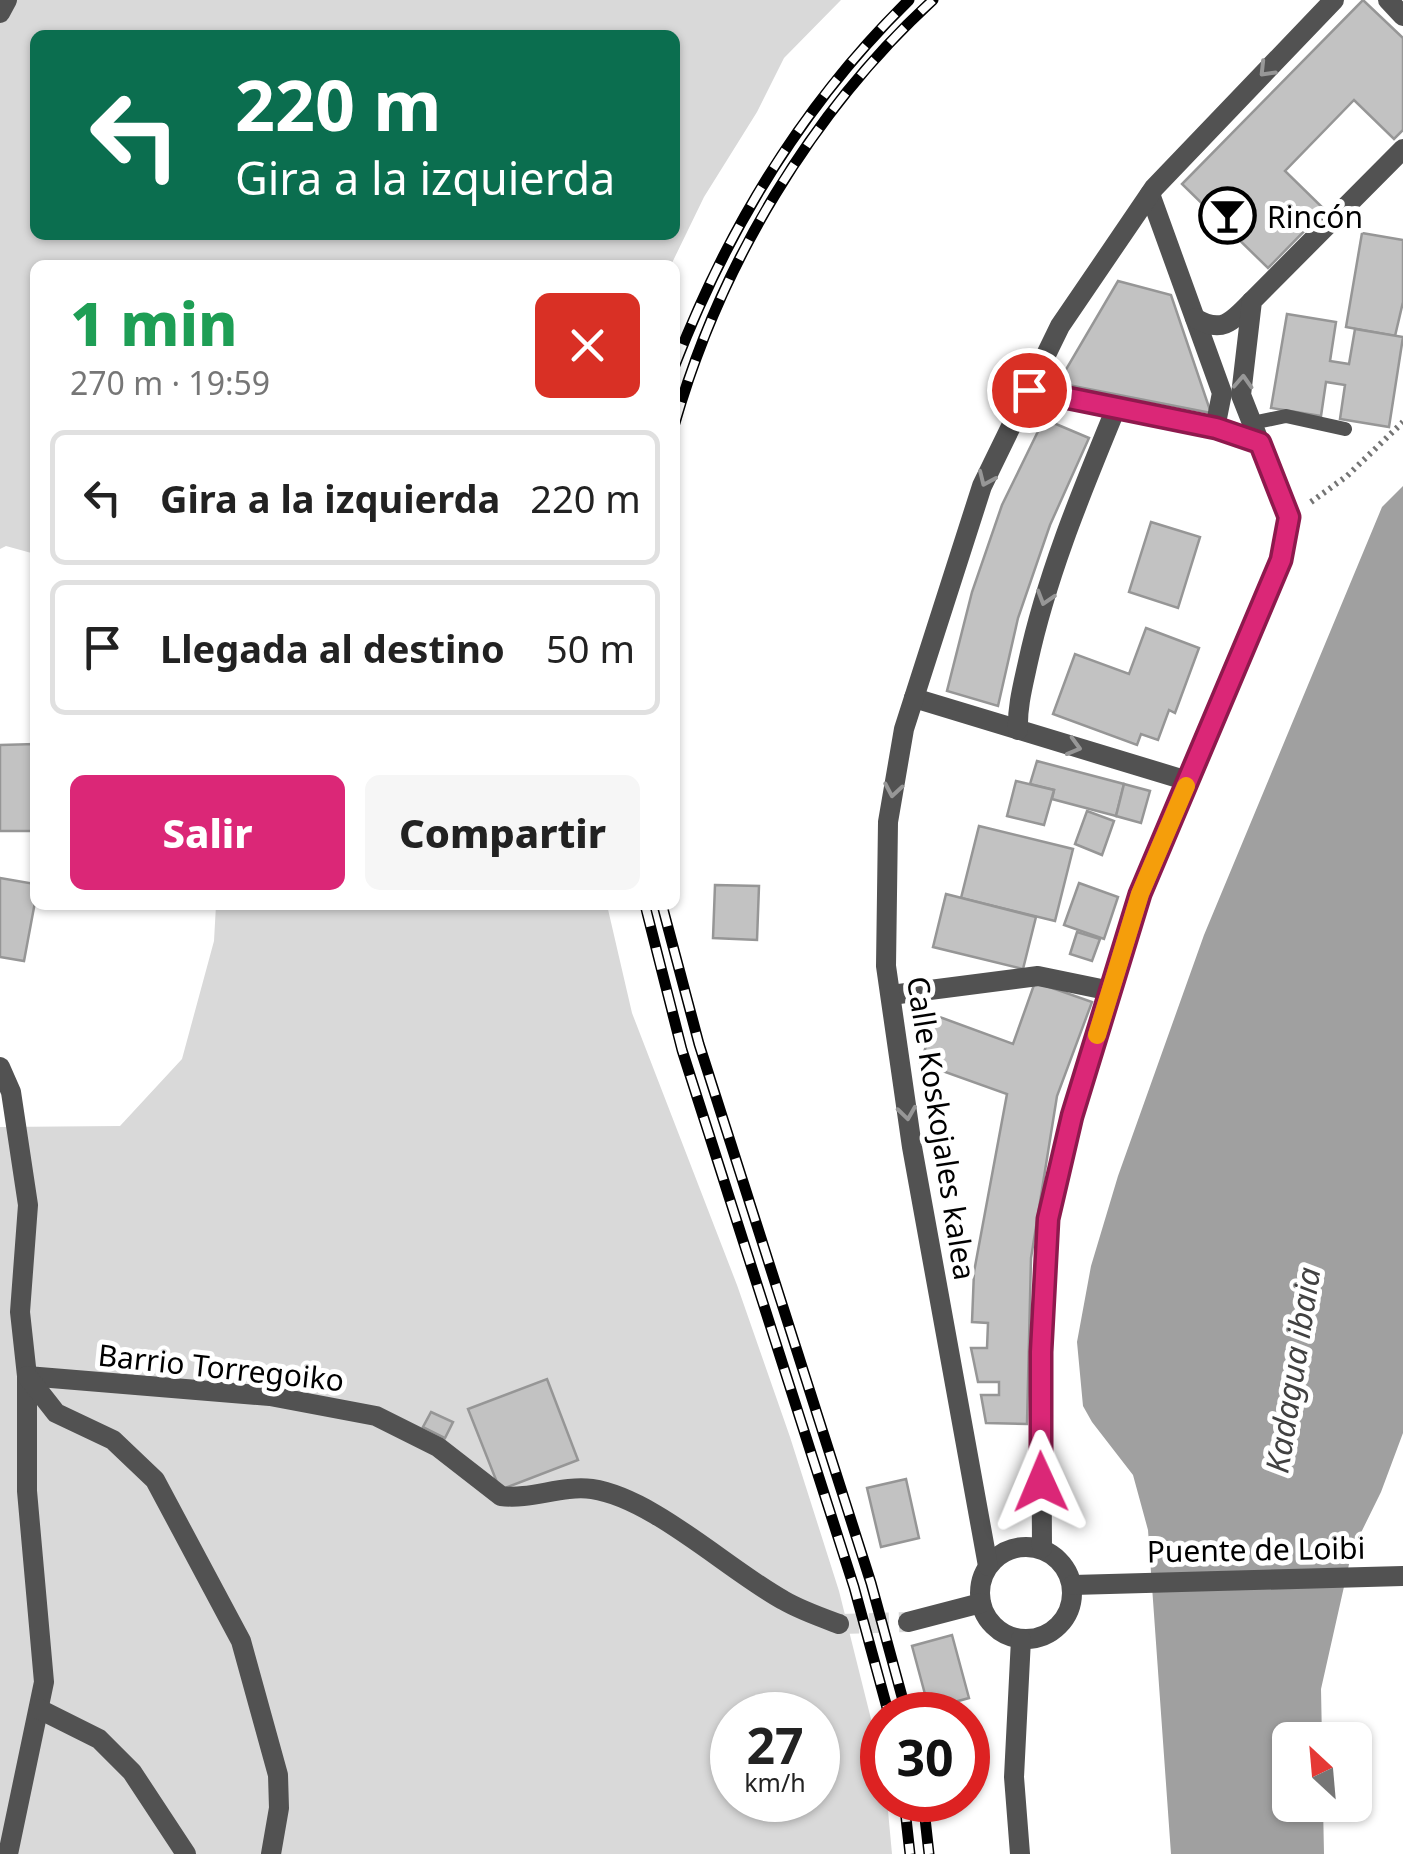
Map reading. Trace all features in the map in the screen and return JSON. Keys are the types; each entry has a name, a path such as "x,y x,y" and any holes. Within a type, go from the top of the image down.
{"street":[{"path":"0,12 7,0"},
{"name":"Calle Koskojales kalea","path":"988,1566 919,1185 886,966 888,822 904,728 982,486 1060,326 1150,194 1334,0"},
{"path":"1388,0 1403,16"},
{"path":"1195,318 1210,327 1222,326 1252,302 1403,148"},
{"path":"1150,194 1222,394 1216,428"},
{"path":"1042,1548 1041,1352 1048,1219 1072,1116 1140,894 1281,560 1289,517 1241,395 1252,302"},
{"path":"1029,390 1256,433"},
{"path":"1018,730 1019,703 1034,632 1066,530 1116,408"},
{"path":"914,698 1187,783"},
{"path":"890,996 1038,976 1111,990"},
{"path":"0,1067 11,1092 28,1205 20,1312 28,1376 26,1491 44,1682 8,1854"},
{"path":"28,1376 56,1413 113,1440 155,1480 240,1641 278,1775 279,1808 271,1854"},
{"name":"Barrio Torregoiko","path":"28,1376 270,1396 376,1416 438,1446 501,1496 592,1489 620,1497 662,1518 784,1602 839,1624"},
{"path":"1042,1548 1066,1568 1073,1585 1068,1614 1046,1635 1021,1639 1003,1633 992,1624 981,1603 983,1576 1006,1550 1042,1548"},
{"name":"Puente de Loibi","path":"1073,1585 1403,1576"},
{"path":"908,1622 981,1603"},
{"path":"1020,1854 1014,1777 1021,1639"},
{"path":"38,1709 99,1739 132,1772 186,1854"}],"lane":[{"path":"1256,433 1286,416 1345,428"}],"path":[{"path":"1289,517 1347,476 1403,422"}],"shaded area":[{"path":"0,0 841,0 784,58 757,112 704,197 673,260 30,260 30,553 6,546 0,549"},
{"path":"216,910 608,910 632,1013 737,1285 839,1591 864,1692 860,1692 860,1822 889,1822 892,1854 0,1854 0,1127 120,1126 182,1059 214,941"}],"water":[{"name":"Kadagua ibaia","path":"1403,486 1403,1433 1381,1492 1352,1551 1321,1689 1322,1722 1272,1722 1272,1822 1323,1822 1324,1854 1171,1854 1148,1530 1133,1475 1083,1406 1077,1342 1091,1266 1118,1176 1204,935 1382,507"}],"building":[{"path":"1363,0 1403,38 1403,130 1394,139 1354,100 1285,171 1325,210 1268,268 1182,184"},
{"path":"1362,233 1403,240 1403,302 1395,336 1346,327"},
{"path":"1118,281 1171,295 1211,413 1058,383"},
{"path":"1287,314 1336,322 1330,361 1349,364 1355,329 1403,337 1389,427 1340,419 1345,385 1326,382 1321,416 1271,408"},
{"path":"1044,419 1089,438 1050,525 1018,618 998,706 947,691 972,592 1002,505"},
{"path":"1151,522 1200,537 1178,608 1129,592"},
{"path":"1146,628 1199,648 1175,713 1169,710 1158,740 1141,734 1137,745 1053,714 1075,654 1129,674"},
{"path":"30,744 30,831 0,831 0,745"},
{"path":"1037,761 1124,784 1116,816 1052,799 1054,790 1030,784"},
{"path":"1016,781 1054,790 1044,825 1007,816"},
{"path":"1124,784 1150,791 1141,823 1116,816"},
{"path":"1087,811 1114,821 1102,855 1075,844"},
{"path":"979,826 1073,849 1055,921 961,898"},
{"path":"0,878 30,883 30,910 34,910 24,961 0,957"},
{"path":"1079,883 1118,897 1104,939 1064,925"},
{"path":"715,885 759,886 757,940 713,938"},
{"path":"946,894 1036,917 1023,969 933,947"},
{"path":"1077,932 1100,939 1092,961 1070,954"},
{"path":"1035,982 1092,1002 1057,1096 1031,1258 1027,1424 986,1423 981,1395 999,1395 999,1382 978,1382 971,1348 987,1348 988,1323 972,1322 974,1272 1007,1094 920,1063 937,1016 1013,1044"},
{"path":"547,1379 578,1460 500,1490 468,1409"},
{"path":"431,1412 453,1422 445,1438 423,1427"},
{"path":"906,1479 919,1538 881,1547 867,1488"},
{"path":"952,1635 967,1692 924,1692 912,1646"}],"tunnel":[{"path":"839,1624 908,1622"}],"railway":[{"path":"680,353 719,265 772,170 835,82 909,0"},
{"path":"680,407 717,306 776,194 848,91 933,0"},
{"path":"646,910 682,1050 854,1587 883,1692"},
{"path":"663,910 699,1044 871,1583 901,1692"},
{"path":"906,1822 910,1854"},
{"path":"925,1822 929,1854"}],"slow traffic":[{"path":"1097,1035 1140,894 1186,786"}],"place":[{"name":"Rincón","path":"1228,216"}],"route":[{"path":"1029,390 1216,428 1260,443 1289,517 1281,560 1140,894 1072,1116 1048,1219 1041,1352 1041,1482"}]}
